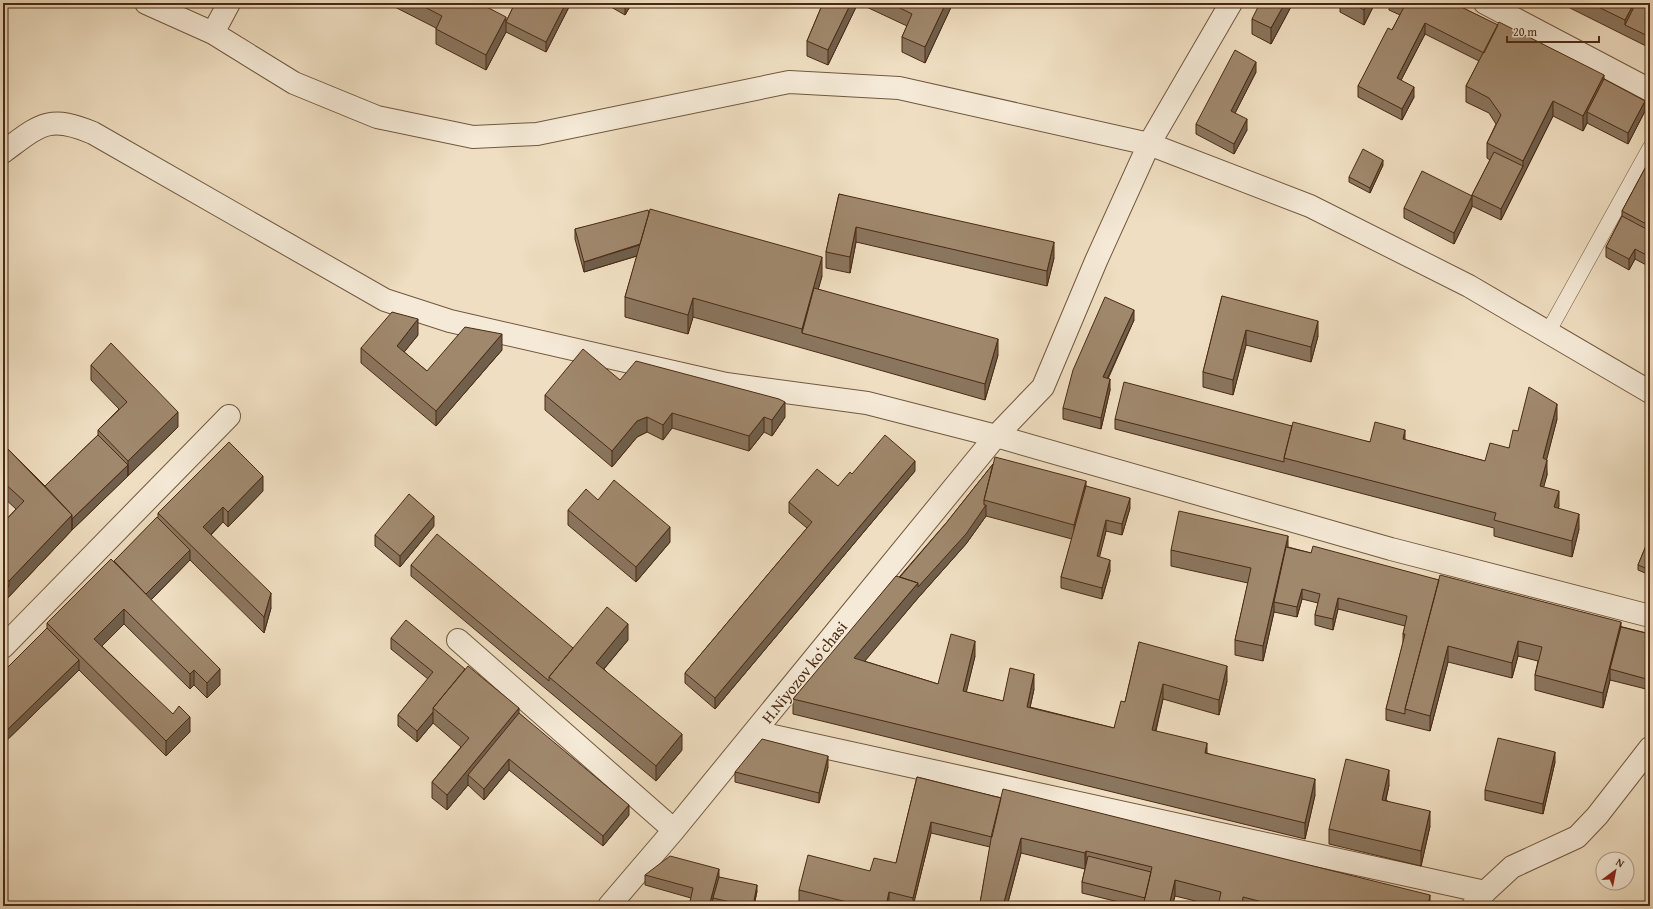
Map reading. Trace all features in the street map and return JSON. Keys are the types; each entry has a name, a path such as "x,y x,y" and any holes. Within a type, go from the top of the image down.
{"street":[{"path":"146,3 213,33 294,84 377,117 473,137 537,134 789,82 899,88 1149,144 1310,206 1469,286 1650,392"},
{"path":"213,33 229,3"},
{"name":"H.Niyozov koʻchasi","path":"609,906 755,732 996,436 1043,387 1149,144 1230,3"},
{"path":"1485,3 1650,90"},
{"path":"3,152 46,123 71,124 93,133 385,300 450,321 726,384 867,403 996,436 1391,549 1650,616"},
{"path":"3,646 230,416"},
{"path":"458,640 674,830"},
{"path":"755,732 1479,899 1512,867 1577,837 1597,816 1650,748"}],"lane":[{"path":"1548,332 1650,148"}],"building":[{"path":"417,3 479,3 506,17 486,55 436,29 442,16"},
{"path":"515,3 566,3 546,42 506,22"},
{"path":"823,3 851,3 828,50 807,41"},
{"path":"890,3 946,3 925,47 902,37 912,14"},
{"path":"1260,3 1285,3 1271,28 1252,19"},
{"path":"1351,3 1367,3 1364,10"},
{"path":"1396,3 1453,3 1498,25 1484,53 1425,23 1397,78 1414,87 1402,109 1358,86 1388,28 1392,30 1404,7"},
{"path":"1590,3 1634,3 1625,20"},
{"path":"1636,3 1641,3 1650,8 1650,37 1625,25"},
{"path":"1499,22 1604,75 1583,116 1553,101 1523,161 1487,143 1501,115 1489,98 1466,86"},
{"path":"1235,50 1256,62 1231,111 1247,119 1234,144 1196,124"},
{"path":"1604,79 1645,101 1628,133 1587,112"},
{"path":"1363,149 1383,160 1370,188 1349,177"},
{"path":"1494,152 1523,166 1501,209 1472,195"},
{"path":"1650,159 1650,226 1622,211"},
{"path":"1422,171 1472,196 1454,233 1404,208"},
{"path":"839,194 1054,242 1047,271 856,227 850,257 826,252"},
{"path":"650,209 822,257 802,329 693,298 688,315 625,297"},
{"path":"648,210 649,213 640,244 584,262 575,229"},
{"path":"1622,216 1650,231 1650,257 1635,249 1629,259 1606,247"},
{"path":"814,288 998,339 985,384 802,333"},
{"path":"1222,296 1318,321 1311,347 1246,330 1233,380 1203,372"},
{"path":"1105,297 1134,310 1103,377 1110,379 1101,418 1063,408 1073,370"},
{"path":"392,312 418,319 397,346 427,371 465,327 502,334 436,411 361,348"},
{"path":"111,343 178,412 128,461 98,430 127,402 91,365"},
{"path":"583,349 620,380 636,361 779,399 785,402 772,420 764,417 749,436 672,413 663,425 647,417 637,421 612,451 545,395"},
{"path":"1124,382 1292,426 1284,462 1115,419"},
{"path":"1529,387 1557,404 1543,458 1547,460 1540,486 1559,491 1554,507 1579,514 1572,541 1494,520 1496,513 1284,458 1293,422 1370,442 1375,422 1405,430 1403,439 1485,461 1490,443 1509,448 1513,430 1518,431"},
{"path":"98,435 128,465 72,519 72,515 45,486"},
{"path":"885,435 915,461 715,698 685,673 812,522 789,502 817,469 838,486 850,472 852,474"},
{"path":"229,442 263,476 228,512 223,507 203,527 271,593 264,617 158,513"},
{"path":"3,444 72,515 9,581 3,575 3,523 24,501 3,482"},
{"path":"995,457 1086,481 1074,525 984,500"},
{"path":"993,464 984,500 984,505 986,505 966,534 918,587 918,583 900,577 947,522"},
{"path":"614,480 670,527 636,567 568,510 586,489 598,500"},
{"path":"1086,486 1130,498 1122,524 1106,520 1097,556 1110,560 1102,588 1061,577"},
{"path":"409,494 434,516 400,556 375,535"},
{"path":"1179,511 1288,536 1263,646 1235,640 1251,568 1171,550"},
{"path":"157,517 190,550 146,594 114,561"},
{"path":"437,534 573,648 549,677 549,681 411,565"},
{"path":"1650,536 1650,570 1638,565"},
{"path":"1313,546 1439,580 1405,709 1405,714 1386,709 1405,634 1403,634 1407,616 1338,598 1333,619 1315,615 1320,594 1302,589 1297,607 1274,602 1286,547 1311,553"},
{"path":"111,559 220,669 207,683 194,670 190,674 124,609 94,639 173,714 179,706 190,717 166,741 47,623"},
{"path":"1440,575 1621,622 1603,693 1535,675 1542,647 1518,641 1512,663 1448,646 1430,716 1405,709"},
{"path":"896,576 918,583 854,658 938,684 951,634 975,641 963,691 1003,701 1010,668 1034,674 1027,707 1114,728 1121,701 1125,702 1139,642 1227,666 1219,700 1163,684 1152,730 1207,743 1205,753 1315,779 1305,823 793,699"},
{"path":"3,580 9,586 3,593"},
{"path":"607,607 628,624 596,663 682,734 656,766 549,677"},
{"path":"406,620 465,669 433,708 433,712 417,731 398,715 433,672 391,638"},
{"path":"1621,627 1650,634 1650,680 1610,669"},
{"path":"47,628 79,660 3,734 3,672"},
{"path":"468,666 519,708 447,795 432,782 469,738 433,708"},
{"path":"519,713 629,805 603,836 509,759 484,789 468,775"},
{"path":"1498,738 1555,752 1543,804 1485,790"},
{"path":"762,739 828,756 819,793 735,772"},
{"path":"1346,759 1389,770 1382,800 1430,811 1421,851 1329,829"},
{"path":"917,777 1001,798 992,837 931,822 913,898 889,892 886,906 863,906 799,890 808,855 870,871 874,858 896,863"},
{"path":"1003,789 1430,895 1428,906 1278,906 1243,897 1242,906 1218,906 1221,892 1175,880 1169,906 1143,906 1152,867 1086,851 1085,853 1021,838 1003,906 991,906 980,903 992,833"},
{"path":"670,856 719,869 709,906 689,906 693,888 645,875"},
{"path":"1088,856 1151,872 1145,898 1082,882"},
{"path":"719,877 757,885 753,906 713,898"}]}
